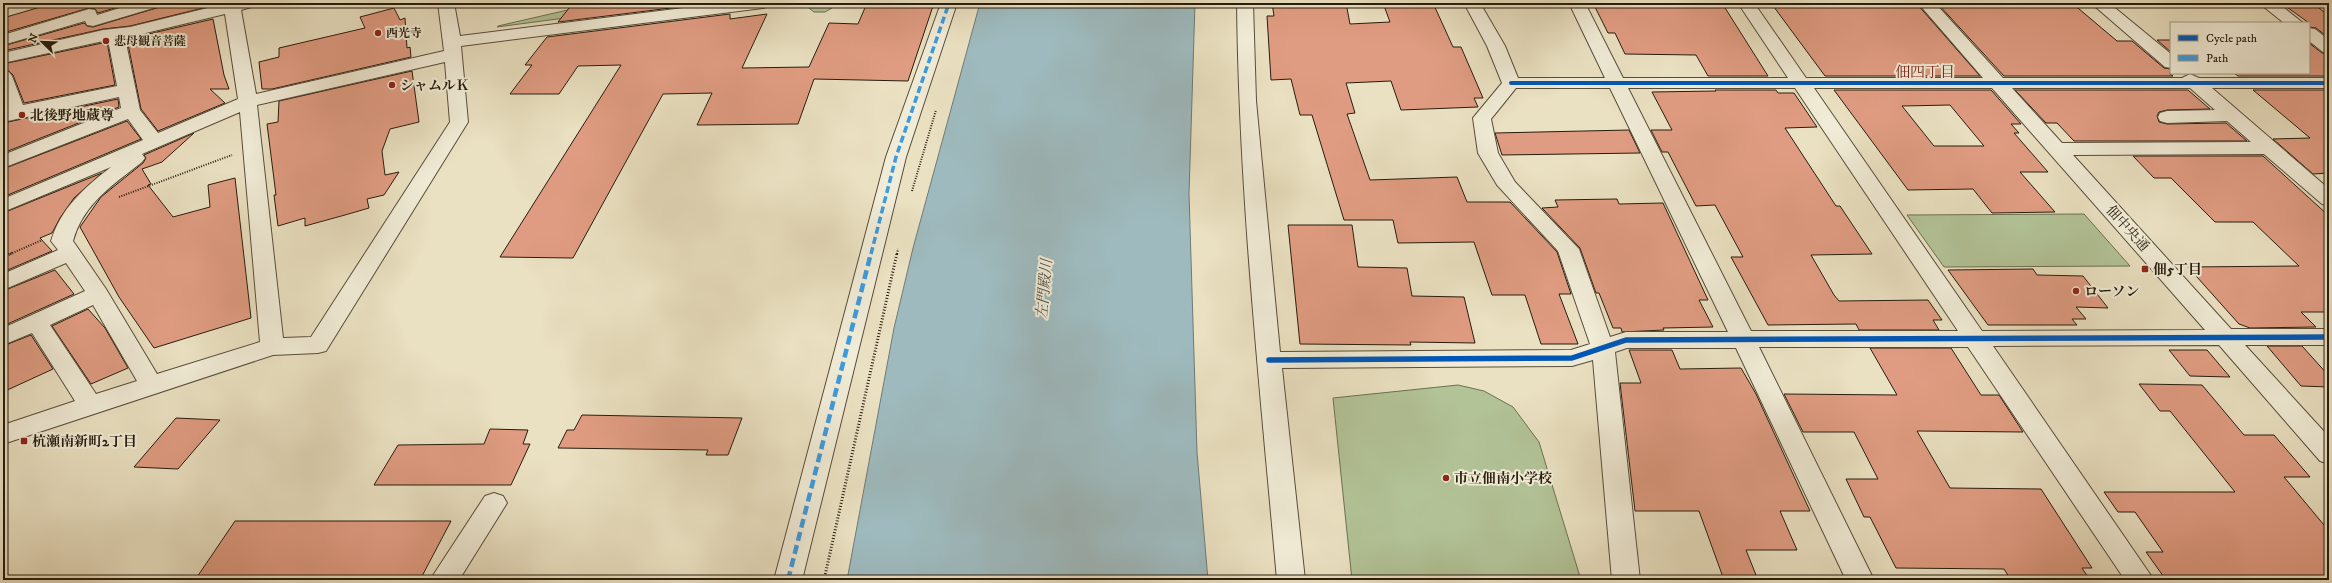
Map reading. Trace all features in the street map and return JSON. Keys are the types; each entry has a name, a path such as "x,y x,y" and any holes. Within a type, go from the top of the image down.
{"street":[{"path":"3,58 96,22 154,3"},
{"path":"3,435 151,385 272,347 318,345 459,122 446,3"},
{"path":"625,3 639,20"},
{"path":"3,206 248,102 271,95 452,48 639,20 671,10 763,3"},
{"path":"788,580 896,157 949,3"},
{"path":"1245,3 1247,101 1269,360 1291,580"},
{"path":"1472,3 1496,46 1511,82"},
{"path":"1576,3 1744,340 1860,580"},
{"path":"1746,3 2140,580"},
{"name":"佃中央通","path":"1926,3 2329,454"},
{"path":"2099,3 2170,62"},
{"path":"2267,3 2294,22"},
{"path":"3,40 96,22 241,5 251,148 272,347"},
{"path":"96,22 126,90 131,111 154,142"},
{"path":"2310,34 2329,48"},
{"path":"3,76 10,114 126,90"},
{"path":"1511,82 1802,84 2189,78 2329,83"},
{"path":"2189,78 2329,200"},
{"path":"1511,82 1482,118 1488,153 1506,185 1568,249 1603,348 1626,580"},
{"path":"3,162 131,111"},
{"path":"2167,117 2232,115"},
{"path":"151,385 98,294 62,241 64,230 73,215 96,188 154,142"},
{"path":"2057,149 2269,148"},
{"path":"3,283 70,253"},
{"path":"3,337 98,294"},
{"path":"37,322 81,388 89,406"},
{"path":"1269,360 1572,358 1626,340 2329,337"},
{"path":"444,580 494,503"}],"path":[{"path":"910,198 937,107"},
{"path":"117,198 251,148"},
{"path":"3,257 64,230"},
{"path":"824,580 899,245"}],"green space":[{"path":"598,3 610,12 497,27 498,26"},
{"path":"814,3 831,3 832,8 825,12 814,12 809,8"},
{"path":"2084,214 2130,266 1944,267 1907,215"},
{"name":"市立佃南小学校","path":"1458,385 1484,391 1513,407 1539,442 1581,580 1352,580 1333,398"}],"water":[{"name":"左門殿川","path":"980,3 1195,3 1189,194 1197,452 1208,580 847,580 894,328 913,248"}],"building":[{"path":"54,3 131,3 98,13 95,9 89,8 3,33 3,18"},
{"path":"163,3 199,3 203,8 130,26 103,29 3,51 3,46 84,23 87,26 93,27 160,7"},
{"path":"573,3 711,3 558,22"},
{"path":"867,3 934,3 908,81 814,79 798,124 697,125 712,93 663,94 573,258 500,257 621,65 578,66 559,94 510,94 532,65 525,65 547,37 730,14 730,19 767,14 742,68 809,67 829,23 858,24"},
{"path":"1272,3 1346,3 1350,24 1390,22 1383,3 1433,3 1453,47 1461,47 1483,98 1474,98 1478,107 1401,110 1391,81 1346,83 1355,113 1347,114 1370,180 1457,177 1467,202 1510,202 1557,252 1571,294 1559,294 1578,344 1541,344 1525,295 1492,295 1474,242 1398,243 1393,220 1344,220 1312,115 1300,115 1291,79 1271,80 1267,16 1274,16"},
{"path":"1593,3 1722,3 1768,76 1708,76 1696,55 1625,54 1615,33 1608,33"},
{"path":"1771,3 1917,4 1980,76 1825,76"},
{"path":"2072,3 2117,41 2132,41 2164,68 2170,69 2170,74 2173,76 2004,76 1938,4"},
{"path":"2314,4 2329,16 2329,38 2316,28 2310,27 2310,22 2308,22 2284,5"},
{"path":"394,8 400,20 405,18 407,48 410,47 411,57 272,89 262,89 259,62 279,57 279,48 365,28 360,17"},
{"path":"213,19 224,75 229,89 210,89 225,103 158,131 141,109 127,39"},
{"path":"2157,40 2170,40 2170,51"},
{"path":"107,42 115,85 24,103 13,75 9,71 3,70 3,64"},
{"path":"2310,44 2322,53 2329,54 2329,76 2238,76 2235,74 2310,74"},
{"path":"412,71 419,122 390,129 382,151 385,175 399,172 384,195 367,199 369,208 305,226 305,218 278,226 274,195 276,195 267,124 278,122 279,101"},
{"path":"1715,90 1776,90 1778,93 1794,93 1817,127 1785,128 1836,206 1840,206 1872,254 1811,255 1834,295 1839,301 1928,300 1942,320 1933,320 1939,330 1859,330 1856,324 1768,325 1731,257 1743,257 1715,205 1696,206 1668,152 1662,152 1651,130 1672,130 1652,92 1716,91"},
{"path":"1834,90 1991,90 2021,124 2011,124 2019,133 2014,133 2048,172 2020,172 2055,212 1992,213 1973,189 1908,190","holes":["1950,105 1984,146 1934,146 1902,106"]},
{"path":"2015,90 2188,90 2210,109 2167,110 2159,112 2157,116 2159,122 2167,124 2226,123 2247,141 2074,141 2057,123 2046,123"},
{"path":"2253,90 2329,90 2329,173 2313,174 2273,139 2310,138"},
{"path":"118,99 119,107 3,153 3,123"},
{"path":"127,121 141,139 3,197 3,169"},
{"path":"1629,130 1640,153 1502,155 1495,133"},
{"path":"194,133 162,162 142,169 151,184 148,185 173,217 210,207 208,185 235,178 251,318 154,348 119,297 80,227 101,197 143,163 146,158 144,155"},
{"path":"2133,156 2263,156 2329,216 2329,312 2301,312 2316,327 2250,328 2239,324 2188,267 2299,266 2253,222 2215,222 2171,178 2154,178"},
{"path":"102,173 74,198 60,218 52,233 40,238 52,251 3,272 3,213"},
{"path":"1617,199 1619,204 1663,203 1708,300 1699,300 1713,327 1663,328 1664,330 1622,332 1621,328 1613,328 1599,293 1596,293 1580,248 1542,208 1558,207 1555,200"},
{"path":"1288,225 1352,225 1358,267 1407,268 1412,296 1464,297 1475,343 1410,342 1411,345 1300,344"},
{"path":"2033,269 2037,275 2083,276 2108,308 2076,307 2086,319 2072,319 2077,325 1988,325 1948,270"},
{"path":"55,270 74,294 3,326 3,291"},
{"path":"88,309 105,328 128,368 91,384 52,326"},
{"path":"31,335 53,369 3,392 3,346"},
{"path":"2267,346 2302,346 2329,376 2329,387 2301,386"},
{"path":"1870,348 1951,348 1981,395 1999,395 2023,432 1917,431 1950,488 2041,489 2092,568 2082,568 2090,580 2011,580 2004,569 1896,568 1870,517 1864,517 1846,479 1878,479 1854,432 1803,432 1784,394 1897,395"},
{"path":"1629,350 1672,350 1680,369 1741,368 1756,394 1810,511 1780,511 1797,550 1746,550 1758,580 1724,580 1699,511 1635,511 1620,383 1641,383"},
{"path":"2169,350 2207,350 2230,377 2190,376"},
{"path":"2139,384 2202,385 2244,435 2274,435 2310,477 2284,477 2324,525 2329,525 2329,580 2166,580 2146,552 2163,552 2135,512 2118,512 2104,492 2235,492 2170,411 2160,411"},
{"path":"582,415 742,418 728,455 706,455 708,450 558,448 567,430 574,430"},
{"path":"176,418 220,420 178,469 134,467"},
{"path":"490,429 528,430 523,444 530,444 511,485 374,485 398,445 484,444"},
{"path":"235,521 451,521 420,580 195,580"}],"marked path":[{"path":"788,580 896,157 949,3"}],"cycle path":[{"path":"1511,83 2329,83"},
{"path":"1269,360 1572,358 1626,340 2329,337"}],"place":[{"name":"西光寺","path":"378,33"},
{"name":"悲母観音菩薩","path":"106,41"},
{"name":"シャムルＫ","path":"392,85"},
{"name":"北後野地蔵尊","path":"22,115"},
{"name":"佃5丁目","path":"2145,269"},
{"name":"ローソン","path":"2076,291"},
{"name":"杭瀬南新町2丁目","path":"24,441"},
{"name":"市立佃南小学校","path":"1446,478"}],"district":[{"name":"佃四丁目","path":"1925,72"}]}
